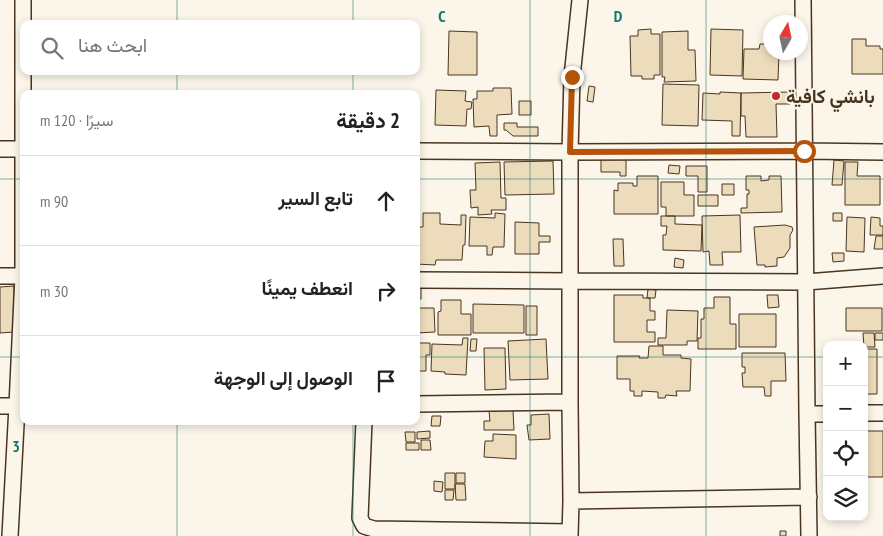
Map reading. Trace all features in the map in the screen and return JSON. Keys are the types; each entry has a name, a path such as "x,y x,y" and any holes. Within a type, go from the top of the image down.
{"street":[{"path":"23,0 23,20"},
{"path":"364,425 360,518 364,526 374,529 570,534 570,152 572,77 580,0"},
{"path":"803,0 809,536"},
{"path":"24,75 24,90"},
{"path":"0,149 20,149"},
{"path":"420,151 883,152"},
{"path":"0,276 20,276"},
{"path":"420,280 806,282 883,276"},
{"path":"420,404 570,402"},
{"path":"0,406 20,406 10,536"},
{"path":"868,413 883,413"},
{"path":"807,414 823,414"},
{"path":"571,501 809,497"}],"building":[{"path":"651,29 651,34 660,34 660,75 654,75 654,79 642,79 642,76 631,76 630,36 638,36 638,30"},
{"path":"711,29 743,30 742,76 710,75"},
{"path":"449,31 477,32 477,75 448,75"},
{"path":"688,31 688,50 695,50 696,81 664,82 665,77 662,77 662,32"},
{"path":"852,39 866,39 866,46 880,46 880,49 883,49 883,74 852,74"},
{"path":"760,44 763,44 763,60 779,60 778,80 743,79 744,49 759,49"},
{"path":"663,84 699,85 698,126 662,125"},
{"path":"589,86 595,87 593,102 587,101"},
{"path":"493,88 511,88 512,114 497,115 497,136 490,136 489,126 474,127 473,99 477,99 477,91 493,91"},
{"path":"436,90 466,91 465,101 472,102 471,109 467,109 466,126 435,125"},
{"path":"720,92 741,93 740,136 732,136 732,121 702,120 703,93 720,94"},
{"path":"790,92 790,104 776,104 777,137 746,137 745,116 741,116 741,93"},
{"path":"519,101 531,101 531,115 519,115"},
{"path":"504,123 517,123 517,127 538,127 538,136 513,136 504,130"},
{"path":"601,158 626,158 626,176 620,176 620,172 601,172"},
{"path":"834,160 844,161 842,185 832,185"},
{"path":"553,161 554,194 505,195 504,162"},
{"path":"500,162 501,198 506,198 506,210 491,210 492,214 478,215 478,207 471,208 470,190 476,190 475,163"},
{"path":"845,162 858,162 857,176 880,176 880,205 845,205"},
{"path":"669,165 680,166 679,174 668,173"},
{"path":"686,166 707,166 707,192 698,192 698,176 686,176"},
{"path":"637,176 658,176 658,214 614,214 614,190 618,191 618,183 633,183 633,186 637,186"},
{"path":"746,176 761,176 761,181 769,180 769,176 781,176 782,212 741,213 741,208 747,208 747,194 749,194 749,190 746,190"},
{"path":"661,182 684,182 684,195 694,195 694,216 666,216 666,207 661,207"},
{"path":"722,184 734,184 734,195 722,195"},
{"path":"698,195 718,195 718,206 698,206"},
{"path":"423,213 440,213 440,224 461,225 461,215 466,215 465,245 463,245 462,260 436,260 435,265 420,264 420,227 423,227"},
{"path":"495,213 505,214 504,247 493,247 492,255 487,255 487,246 469,246 470,217 495,218"},
{"path":"833,213 842,213 842,221 833,221"},
{"path":"740,215 741,252 722,252 723,265 710,265 709,251 703,252 702,216"},
{"path":"661,216 675,216 675,224 702,225 701,251 663,250 663,235 666,235 667,226 661,226"},
{"path":"847,217 865,218 864,252 846,251"},
{"path":"871,217 880,218 880,226 883,226 883,235 870,235"},
{"path":"515,222 539,223 539,236 550,236 550,242 539,242 539,254 515,254"},
{"path":"785,225 792,227 793,230 790,235 790,248 784,257 777,258 777,266 765,267 765,265 757,265 754,227"},
{"path":"876,236 883,236 883,249 874,249"},
{"path":"613,239 623,239 624,266 614,266"},
{"path":"832,253 844,253 844,261 833,262"},
{"path":"675,258 684,260 683,268 674,267"},
{"path":"14,286 14,332 0,333 0,287"},
{"path":"648,289 656,290 655,298 647,298"},
{"path":"614,295 643,295 643,298 650,298 650,311 655,311 655,320 647,320 647,332 655,332 655,342 614,342"},
{"path":"767,295 778,295 779,307 768,308"},
{"path":"714,297 730,297 730,324 736,324 736,349 698,349 698,338 701,338 701,319 704,319 704,308 714,308"},
{"path":"441,300 461,300 461,314 471,314 471,335 438,335 438,312 441,311"},
{"path":"473,304 524,305 524,333 473,333"},
{"path":"526,306 537,306 537,335 526,335"},
{"path":"420,308 434,308 435,332 420,333"},
{"path":"846,308 882,308 882,331 846,331"},
{"path":"667,310 698,311 697,341 687,341 687,345 658,345 658,338 666,338"},
{"path":"739,314 776,314 776,347 739,347"},
{"path":"863,333 874,333 875,347 868,347 868,341 864,341"},
{"path":"875,333 883,333 883,340 875,340"},
{"path":"463,338 468,338 466,375 431,371 432,344 462,345"},
{"path":"471,339 477,339 476,351 470,351"},
{"path":"546,339 548,379 510,380 508,341"},
{"path":"420,343 430,343 430,355 426,355 426,371 420,371"},
{"path":"649,346 663,346 663,355 681,355 681,358 691,359 690,391 676,391 677,396 666,395 665,398 658,398 658,392 642,391 642,396 634,396 634,391 630,391 630,379 617,379 617,356 648,358"},
{"path":"484,348 505,348 506,389 485,390"},
{"path":"868,349 877,349 877,394 868,394"},
{"path":"742,353 785,353 786,381 771,381 771,396 765,396 764,387 743,387 742,373 745,373 745,367 742,367"},
{"path":"513,410 514,430 484,430 484,421 490,421 489,411"},
{"path":"549,414 550,439 529,440 527,425 531,425 531,415"},
{"path":"432,416 441,416 440,426 431,426"},
{"path":"430,431 430,438 417,439 417,432"},
{"path":"868,431 883,431 883,477 868,477"},
{"path":"405,432 415,432 415,442 406,442"},
{"path":"493,434 516,435 516,459 484,457 485,441 493,441"},
{"path":"421,440 430,440 431,450 421,450"},
{"path":"406,443 419,443 419,450 406,450"},
{"path":"445,473 455,473 455,489 445,489"},
{"path":"456,473 465,473 465,483 456,483"},
{"path":"434,481 443,482 442,492 434,491"},
{"path":"455,484 465,484 466,500 456,500"},
{"path":"445,490 454,490 453,500 445,500"},
{"path":"780,531 786,531 786,536 780,536"}],"place":[{"name":"بانشي كافية","path":"776,96"}],"route":[{"path":"572,77 570,152 804,151"}]}
